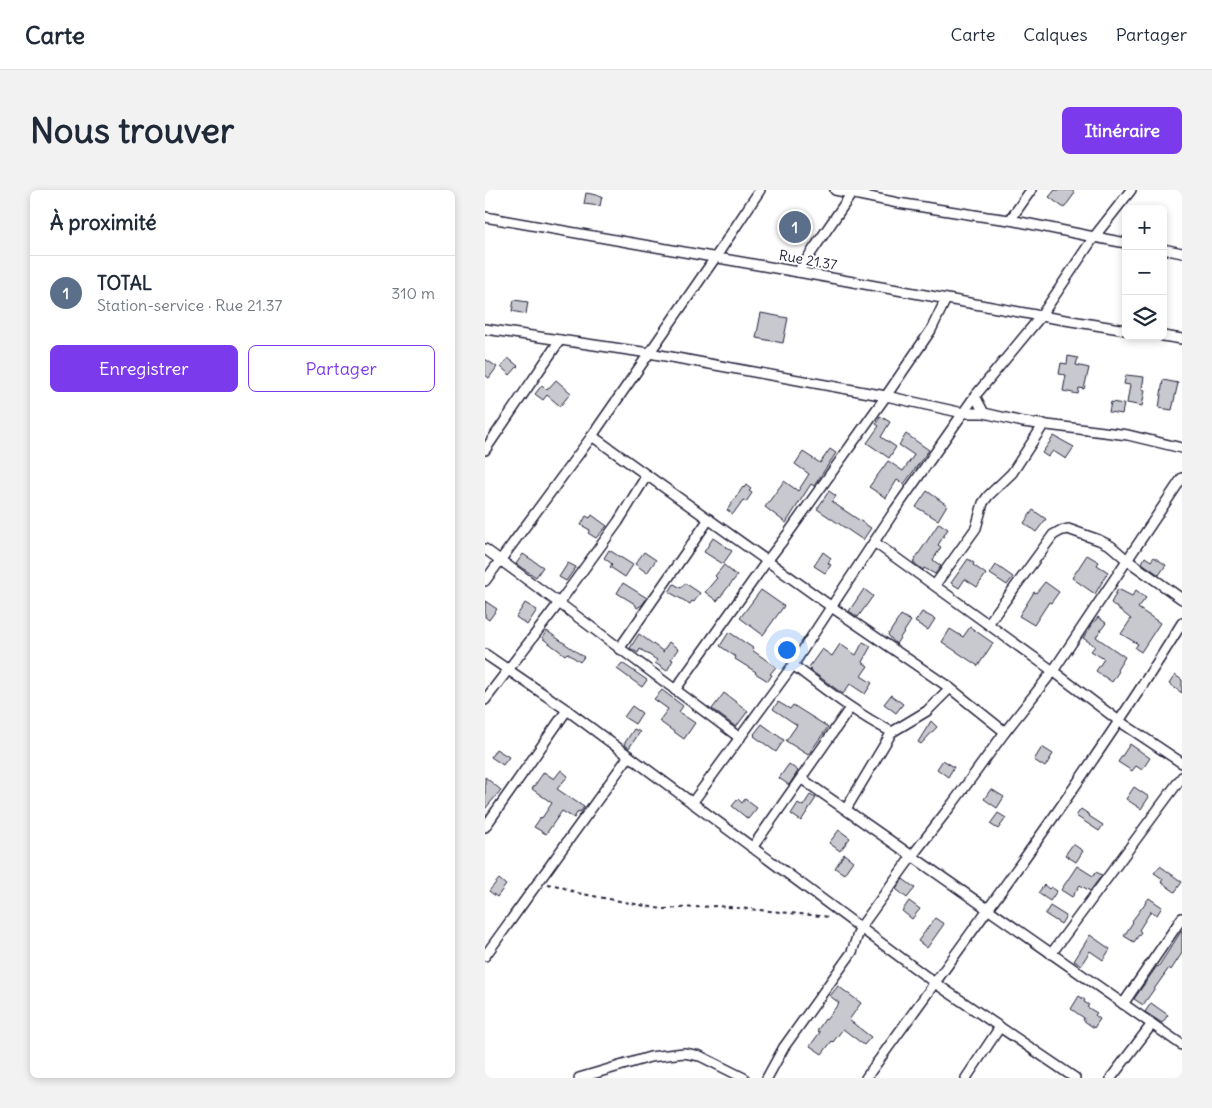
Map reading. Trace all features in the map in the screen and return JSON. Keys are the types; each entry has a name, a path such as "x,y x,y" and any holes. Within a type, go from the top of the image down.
{"street":[{"path":"485,581 593,436 760,190"},
{"path":"835,190 853,192 898,203 1010,220 1122,241"},
{"path":"1010,220 1031,190"},
{"path":"692,803 793,665 895,510 975,396 1041,316 1094,237 1131,190"},
{"path":"798,272 853,192"},
{"name":"Rue 21.37","path":"485,217 1122,329"},
{"path":"1167,250 1182,253"},
{"path":"675,690 886,396 931,330 946,299"},
{"path":"485,329 649,353 886,396 963,413 985,413 1023,422 1128,435 1182,448"},
{"path":"1167,337 1182,339"},
{"path":"485,450 560,340"},
{"path":"975,396 985,413"},
{"path":"935,586 976,528 983,503 987,496 1012,473 1044,424"},
{"path":"593,436 767,561 950,688 1005,732"},
{"path":"485,700 618,522 647,475"},
{"path":"767,1078 784,1047 852,952 860,928 1005,732 1053,671 1182,478"},
{"path":"619,649 709,519"},
{"path":"988,624 1053,535 1068,529 1111,546 1182,600"},
{"path":"874,542 1119,721 1182,762"},
{"path":"485,549 739,738"},
{"path":"866,1078 988,910 1146,682 1182,624"},
{"path":"485,654 567,710 935,983 1000,1027 1064,1075 1075,1078"},
{"path":"793,665 849,708 892,732"},
{"path":"846,809 892,732 927,711 950,688"},
{"path":"753,848 849,708"},
{"path":"485,825 567,710"},
{"path":"485,956 629,756"},
{"path":"1051,954 1182,777"},
{"path":"801,778 1182,1045"},
{"path":"1123,1004 1182,918"},
{"path":"1111,1078 1151,1024"},
{"path":"966,1078 1000,1027"},
{"path":"579,1078 650,1057 684,1053 700,1056 744,1078"}],"path":[{"path":"538,882 559,886 577,893 662,909 717,906 849,919"}],"building":[{"path":"1055,190 1071,190 1075,193 1064,208 1049,197"},
{"path":"586,193 602,196 600,206 584,204"},
{"path":"514,300 528,302 526,314 512,311"},
{"path":"761,313 788,318 783,343 756,338"},
{"path":"1068,356 1078,358 1076,365 1089,368 1084,389 1079,388 1078,394 1063,391 1066,375 1059,374 1061,363 1067,364"},
{"path":"508,358 518,366 510,375 501,367"},
{"path":"485,359 497,367 489,378 485,375"},
{"path":"1126,375 1144,377 1142,389 1145,390 1142,406 1127,403 1130,385 1124,384"},
{"path":"556,380 571,393 560,406 547,395 543,400 535,394 542,385 547,390"},
{"path":"1163,380 1178,383 1172,410 1159,408"},
{"path":"1111,402 1124,404 1122,414 1109,412"},
{"path":"880,416 890,422 881,437 896,447 889,458 867,443 879,426 876,424"},
{"path":"906,434 929,450 904,484 897,480 886,498 869,487 888,461 903,471 914,455 899,445"},
{"path":"1054,436 1074,447 1066,459 1053,451 1048,457 1042,453"},
{"path":"830,449 836,453 814,486 811,484 786,523 765,507 784,481 798,491 809,474 795,464 803,452 820,463"},
{"path":"746,485 751,489 749,491 752,493 746,502 743,500 733,514 727,510"},
{"path":"829,491 836,496 832,502 871,528 863,540 817,509"},
{"path":"927,491 947,505 938,520 916,507"},
{"path":"1033,510 1046,519 1036,532 1024,523"},
{"path":"592,515 607,526 596,538 588,533 590,530 581,525 586,516 590,518"},
{"path":"939,523 948,529 938,545 941,547 933,560 941,566 935,574 924,568 923,570 913,562"},
{"path":"713,538 732,551 723,564 704,552"},
{"path":"609,550 633,565 625,577 610,567 612,564 604,558"},
{"path":"644,552 656,560 647,573 635,564"},
{"path":"823,552 831,558 828,563 831,565 825,573 814,566"},
{"path":"523,554 543,567 536,577 516,564"},
{"path":"1087,555 1099,562 1097,565 1108,572 1095,594 1072,578"},
{"path":"1145,557 1151,561 1154,557 1166,565 1159,575 1142,563"},
{"path":"968,559 986,574 977,587 965,579 959,588 951,583"},
{"path":"568,563 576,567 566,581 559,577"},
{"path":"724,565 737,576 717,601 705,592 717,578 715,576"},
{"path":"996,565 1013,577 1007,585 990,574"},
{"path":"1045,582 1059,592 1051,603 1049,602 1034,625 1019,616 1034,592 1036,593"},
{"path":"623,583 647,598 642,605 637,608 635,604 617,593"},
{"path":"685,583 700,593 694,602 692,601 690,604 669,592 674,584 681,588"},
{"path":"864,589 873,596 858,617 849,611"},
{"path":"1118,589 1132,596 1136,590 1146,598 1138,608 1160,623 1141,652 1135,648 1138,644 1121,634 1131,619 1111,603"},
{"path":"761,590 784,606 763,635 740,618"},
{"path":"485,601 497,609 489,620 485,617"},
{"path":"525,603 537,610 527,625 516,617"},
{"path":"922,612 935,619 928,630 915,622"},
{"path":"901,615 911,621 896,644 888,635"},
{"path":"1098,617 1106,623 1096,637 1125,657 1112,682 1096,671 1104,659 1091,651 1095,646 1083,638"},
{"path":"970,627 993,643 978,666 942,642 950,629 963,637"},
{"path":"547,631 584,657 580,662 567,653 565,655 542,638"},
{"path":"729,632 753,648 752,650 776,667 770,674 772,675 768,681 735,659 736,657 720,646"},
{"path":"639,634 664,652 669,642 678,649 671,659 673,660 667,671 655,663 657,660 640,649 638,653 630,648"},
{"path":"863,642 871,646 862,662 868,666 861,676 872,683 865,694 850,684 843,694 810,670 809,667 822,649 832,656 840,644 856,655"},
{"path":"622,663 647,680 642,687 617,669"},
{"path":"1175,675 1182,680 1182,693 1169,684"},
{"path":"662,690 683,706 679,712 695,723 684,739 659,721 668,709 654,699"},
{"path":"724,693 748,711 736,727 712,709"},
{"path":"891,695 903,704 896,713 884,704"},
{"path":"778,702 790,709 793,705 828,727 808,755 786,741 797,725 773,709"},
{"path":"632,706 642,713 635,724 624,717"},
{"path":"931,721 937,727 921,744 918,742"},
{"path":"762,724 784,740 776,752 754,736"},
{"path":"634,729 640,732 629,748 624,744"},
{"path":"1130,744 1150,758 1142,770 1136,766 1132,771 1118,762"},
{"path":"1042,747 1053,754 1045,767 1034,760"},
{"path":"496,749 509,757 503,765 491,757"},
{"path":"943,760 954,767 948,777 937,769"},
{"path":"789,764 798,771 789,785 779,778"},
{"path":"561,770 568,776 557,789 584,807 580,812 578,811 574,818 562,811 546,834 534,827 552,803 532,789 544,772 554,779"},
{"path":"485,777 501,790 485,809"},
{"path":"1134,787 1149,797 1141,809 1126,799"},
{"path":"991,789 1004,797 997,808 984,799"},
{"path":"810,795 816,798 801,821 791,814 798,803 803,806"},
{"path":"738,799 742,803 745,799 757,808 748,819 732,806"},
{"path":"1081,809 1103,825 1099,831 1076,816"},
{"path":"998,813 1006,818 998,829 990,824"},
{"path":"839,830 850,838 840,851 829,843"},
{"path":"1073,844 1083,851 1076,862 1065,855"},
{"path":"844,854 853,861 844,874 835,868"},
{"path":"1077,866 1093,876 1096,872 1102,875 1090,891 1080,885 1072,897 1061,890"},
{"path":"1160,866 1182,882 1175,892 1161,882 1163,879 1154,873"},
{"path":"499,879 506,885 497,897 489,891"},
{"path":"903,879 915,888 907,898 896,889"},
{"path":"1044,885 1049,889 1051,887 1057,891 1050,901 1038,893"},
{"path":"1149,898 1162,907 1157,915 1151,911 1134,942 1124,936 1132,921"},
{"path":"909,901 920,909 912,919 902,911"},
{"path":"1050,906 1066,916 1061,924 1045,914"},
{"path":"935,918 944,924 927,948 918,941"},
{"path":"1182,930 1182,953 1143,1005 1134,999"},
{"path":"1090,935 1110,949 1103,960 1090,951 1081,965 1074,961"},
{"path":"838,986 861,1003 849,1020 871,1037 864,1045 843,1029 822,1054 810,1046 820,1032 817,1031 825,1019 839,1003 830,996"},
{"path":"1079,996 1089,1005 1087,1007 1097,1013 1095,1015 1100,1019 1094,1028 1071,1009"},
{"path":"1151,1003 1168,1015 1162,1023 1145,1012"}],"place":[{"name":"TOTAL","path":"795,227"}]}
